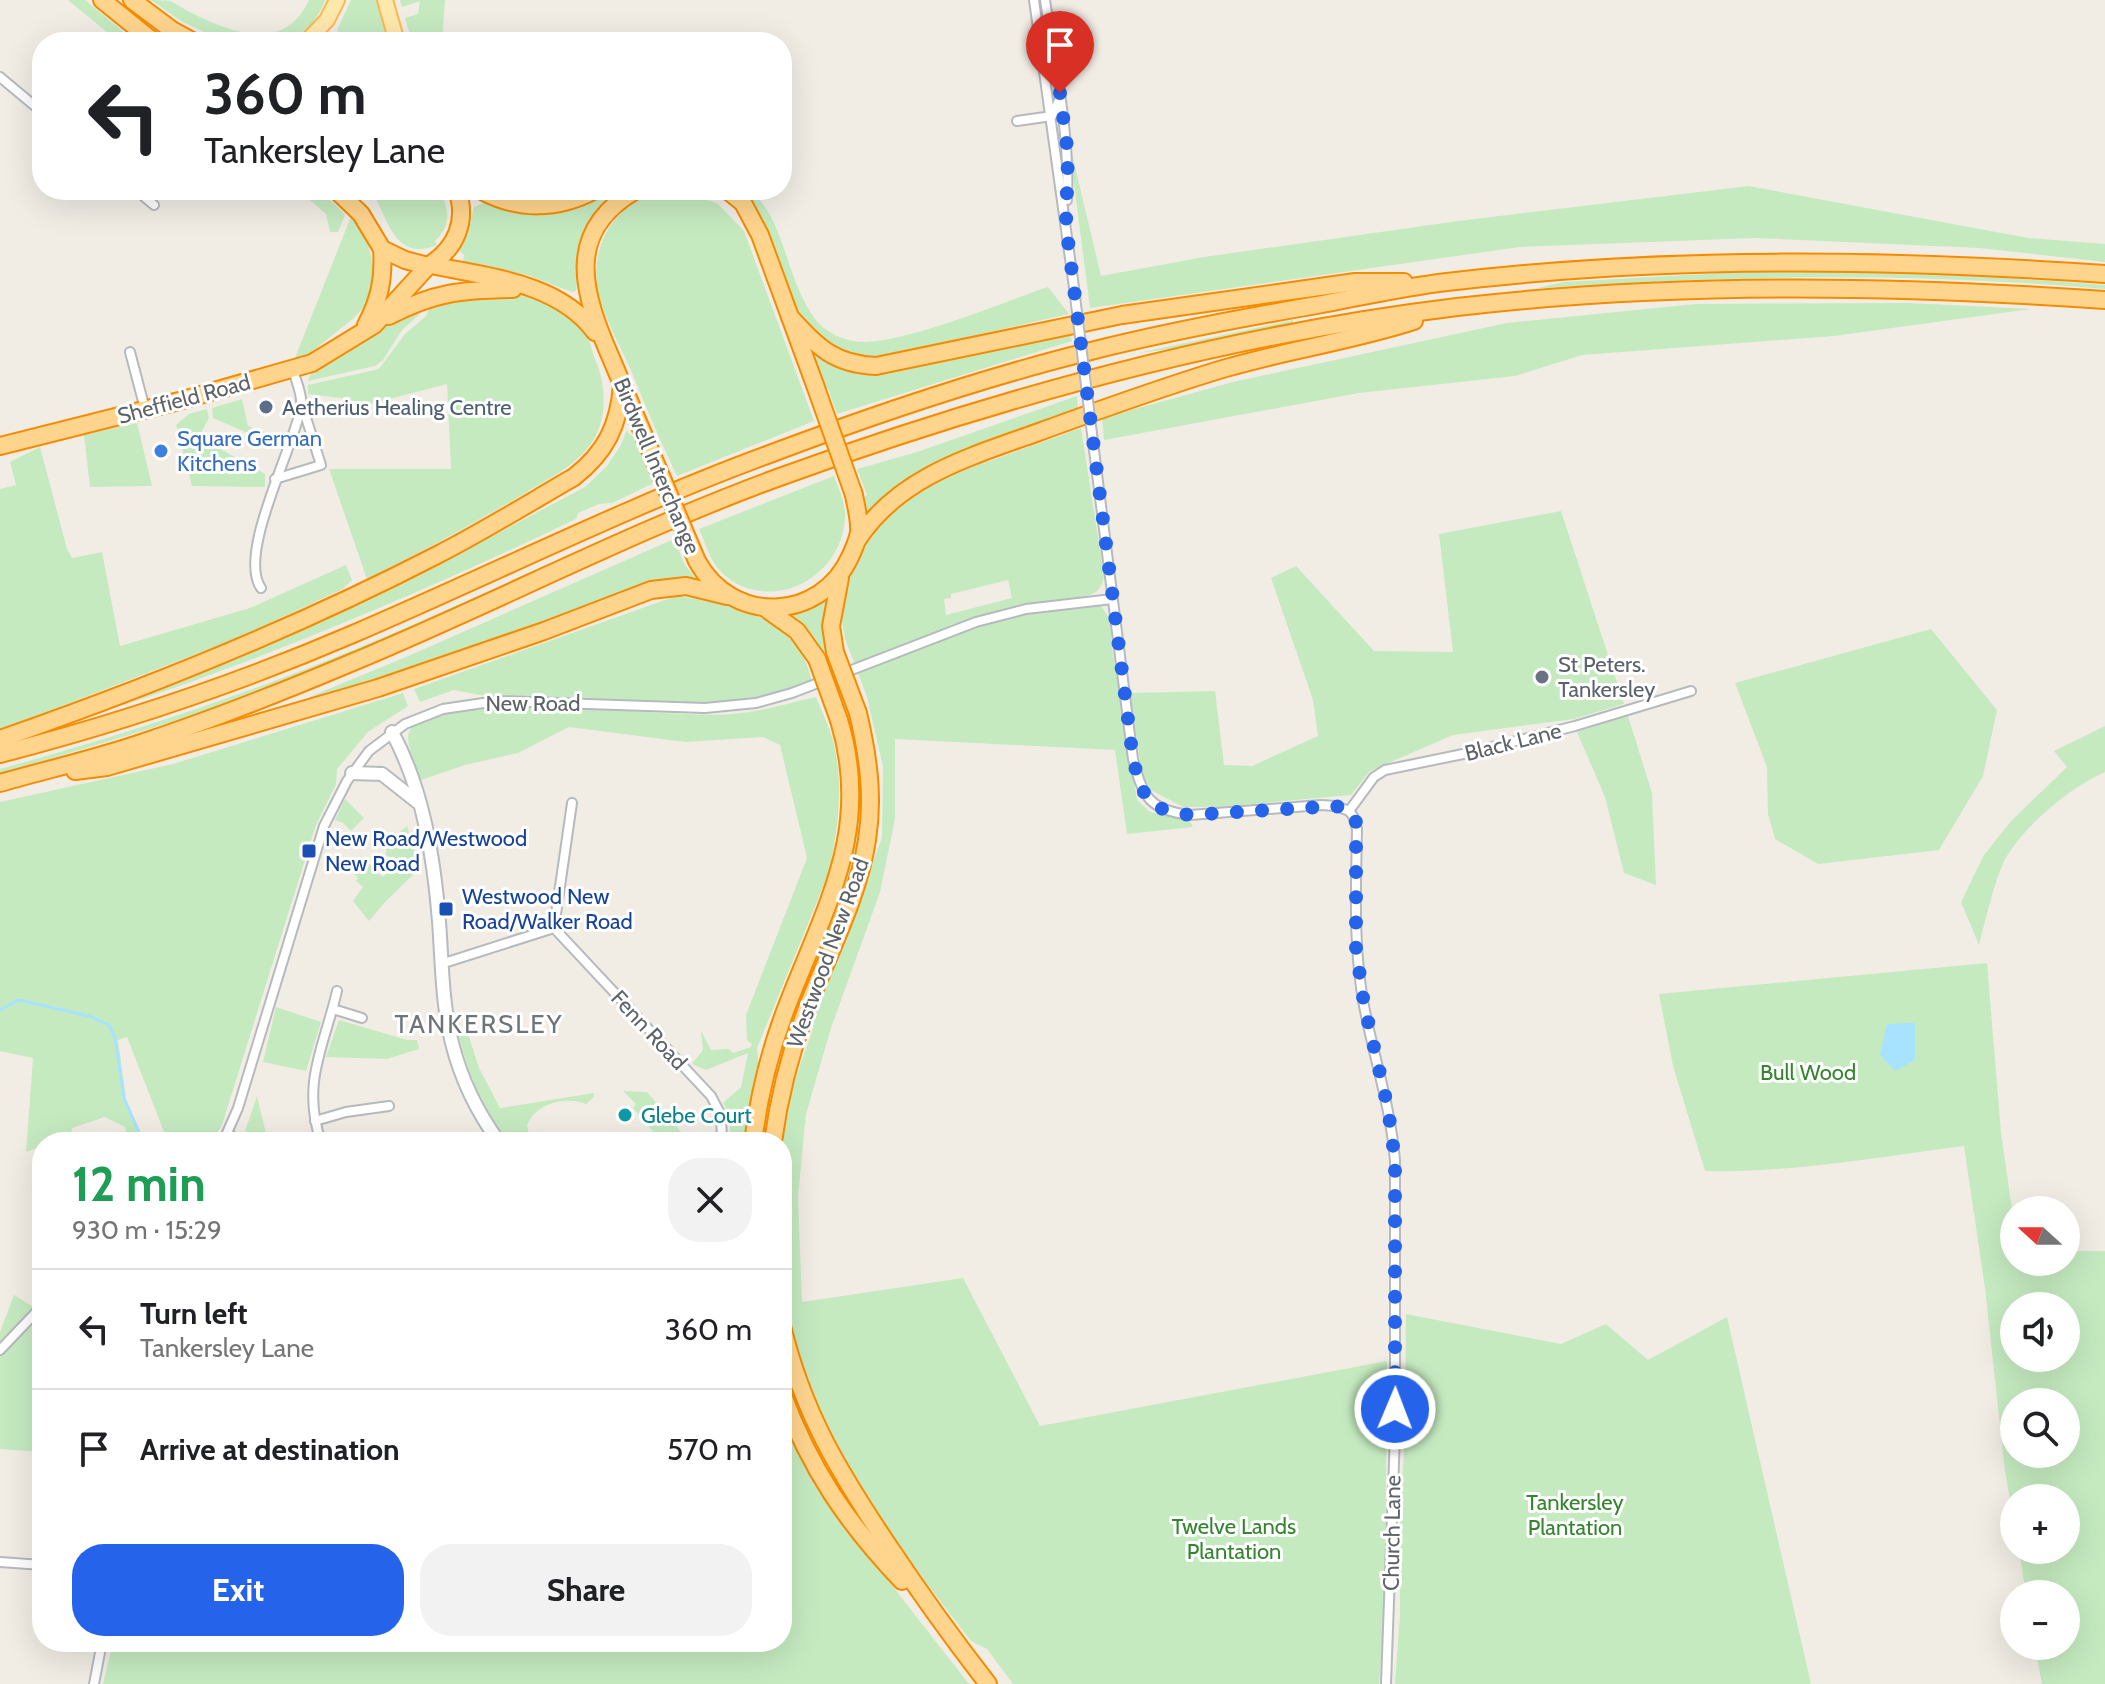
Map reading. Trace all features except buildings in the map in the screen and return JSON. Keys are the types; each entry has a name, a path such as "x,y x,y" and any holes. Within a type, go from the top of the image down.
{"highway":[{"path":"102,0 142,32"},
{"path":"132,0 176,32"},
{"path":"346,200 361,214 382,249 383,276 367,329"},
{"name":"Sheffield Road","path":"0,446 293,370 334,351 367,329 449,249 459,233 462,216 459,200"},
{"path":"504,200 544,206 573,200"},
{"name":"Birdwell Interchange","path":"621,200 612,206 596,228 587,248 585,287 603,343 697,561 706,576 727,596"},
{"path":"739,200 751,215 854,495 859,521 858,539"},
{"path":"382,249 405,260 530,288 555,297 585,317 603,343"},
{"path":"790,317 816,346 830,355 848,362 876,366 1122,315 1355,282 1445,282 1720,263 1821,261 1958,264 2105,274"},
{"path":"0,754 76,734 227,684 348,636 658,498 765,455 941,394 1086,352 1198,325 1445,282"},
{"path":"0,783 133,746 246,706 756,487 939,421 1082,379 1202,351 1325,326 1459,307 1645,292 1851,287 2105,300"},
{"path":"367,329 434,296 465,290 530,288"},
{"path":"17,778 107,767 268,721 378,688 544,631 651,590 686,586 764,607 808,600 841,577 858,539 880,509 913,485 942,470 1135,397 1227,368 1381,332 1459,307"},
{"path":"0,739 246,645 477,534 588,466 605,446 615,426 622,385"},
{"name":"Westwood New Road","path":"775,1132 795,1042 854,893 865,855 871,786 858,713 831,638 832,613 841,577"},
{"name":"Westwood New Road","path":"755,1132 774,1043 835,888 846,846 851,808 850,778 839,720 817,659 797,631 764,607"},
{"path":"792,1362 819,1435 840,1472 936,1617 988,1684"},
{"path":"792,1420 798,1436 839,1506 862,1539 936,1617"}],"main road":[{"path":"316,32 327,20 337,0"},
{"path":"385,0 394,32"}],"street":[{"path":"1034,0 1052,116 1133,759 1139,783 1151,804 1169,813 1190,815 1321,805 1344,807 1349,811"},
{"path":"1045,0 1068,154 1066,225"},
{"path":"0,77 32,104"},
{"path":"1052,116 1060,93"},
{"path":"1017,121 1052,116"},
{"path":"148,200 154,205"},
{"path":"130,352 145,410"},
{"path":"275,479 321,465 293,370"},
{"path":"261,588 255,579 255,566 275,479 302,405"},
{"name":"New Road","path":"228,1132 317,848 335,803 369,751 392,732 418,717 443,709 497,701 705,708 756,703 976,622 1026,609 1112,599"},
{"name":"Black Lane","path":"1349,811 1374,777 1385,770 1572,727 1691,691"},
{"path":"392,732 420,804 436,893 451,1040 459,1067 492,1132"},
{"path":"352,773 382,774 420,804"},
{"path":"441,964 554,928 572,803"},
{"name":"Church Lane","path":"1349,811 1357,829 1358,962 1395,1161 1395,1434 1386,1684"},
{"name":"Fenn Road","path":"554,928 711,1096 721,1115 722,1132"},
{"path":"318,1132 312,1099 313,1078 337,991"},
{"path":"333,1009 362,1018"},
{"path":"315,1121 346,1112 389,1106"},
{"path":"0,1350 32,1316"},
{"path":"0,1562 32,1564"},
{"path":"94,1684 100,1652"}],"green space":[{"path":"68,0 85,0 124,32 107,32"},
{"path":"151,0 170,1 219,25 242,32 205,32 181,21"},
{"path":"309,0 325,0 302,32 272,32 285,28 298,17"},
{"path":"351,0 376,0 385,32 337,30"},
{"path":"400,0 445,0 443,32 409,32 405,18 418,14 420,1 402,7"},
{"path":"1068,137 1101,276 1204,257 1458,221 1749,186 2028,238 2105,244 2105,262 1979,248 1755,238 1520,247 1090,308"},
{"path":"310,200 330,200 340,209 345,215 338,232 330,232 326,214"},
{"path":"376,200 443,200 445,204 446,223 435,241 437,245 411,248 402,243"},
{"path":"610,200 595,215 584,237 576,291 530,276 462,263 464,255 458,249 468,234 474,207 486,202 521,212"},
{"path":"640,200 706,200 717,203 744,231 814,421 677,476 610,326 597,285 598,254 603,240 610,226"},
{"path":"750,200 759,200 770,215 800,292 816,321 842,338 872,342 895,338 1048,287 1069,314 906,351 897,359 847,357 828,348 812,333 785,290"},
{"path":"352,214 372,260 369,297 351,321 293,363"},
{"path":"1760,271 1976,276 2105,285 2105,289 1962,280 1819,277 1533,289 1564,282"},
{"path":"513,294 557,308 584,330 601,377 604,398 602,419 594,439 580,457 551,478 465,528 367,579 329,469 451,469 447,384 366,405 348,399 308,394 308,385 379,369 405,334 426,316 434,300"},
{"path":"1908,303 2031,309 1834,336 1582,355 1515,376 1359,393 1104,440 1102,418 1233,382 1507,323 1696,304"},
{"path":"422,304 424,310 402,330 383,360 375,366 308,381 311,373"},
{"path":"1293,320 1293,323 1138,353"},
{"path":"1070,333 1072,341 837,414 828,389 822,391 808,348 847,370 871,374"},
{"path":"1077,396 1078,409 932,467 895,488 865,519 860,499 867,495 857,469 917,452"},
{"path":"242,399 248,426 281,437 278,446 213,418 212,408"},
{"path":"207,409 209,418 199,437 265,474 265,487 192,486 176,425 189,414"},
{"path":"137,423 152,486 90,487 84,435"},
{"name":"Twelve Lands Plantation","path":"1081,428 1104,575 1099,589 1086,596 1086,606 1101,606 1110,619 1137,800 1150,812 1190,821 1193,827 1127,834 1115,750 895,739 895,819 880,892 831,1028 806,1114 798,1197 802,1302 963,1278 1040,1426 1387,1361 1385,1611 1379,1684 1013,1684 987,1649 971,1641 859,1496 800,1377 792,1329 792,1132 784,1132 789,1096 812,1032 816,1010 882,838 883,767 867,697 845,639 840,610 853,566 879,519 927,483 979,460 990,461","holes":["1008,580 1012,598 946,615 944,599 951,598 951,594"]},
{"path":"626,431 635,438 654,483 612,503 599,504 578,513 576,519 352,620 121,706 314,625 428,570 585,487 607,466"},
{"path":"40,447 72,558 102,552 120,646 250,608 346,565 352,580 343,589 240,637 0,730 0,489 16,485 10,462"},
{"path":"834,476 845,518 841,540 817,574 781,591 761,591 741,585 718,569 699,529"},
{"path":"1561,511 1624,704 1574,719 1453,735 1370,771 1351,795 1219,807 1183,807 1151,790 1142,774 1130,693 1215,691 1224,765 1252,766 1318,736 1313,700 1271,578 1296,566 1374,651 1453,652 1439,534"},
{"path":"638,525 455,611 272,687 171,722 0,774 0,769 178,715 309,668"},
{"path":"674,539 685,565 698,581 532,628 310,702 309,697"},
{"path":"676,596 728,606 777,628 801,652 812,681 764,697 716,703 480,695 454,690 420,702 414,689"},
{"path":"827,600 824,625 828,653 824,654 808,630 789,614 803,613"},
{"path":"1931,629 1997,710 1983,776 1939,850 1818,864 1775,839 1768,814 1767,767 1735,683"},
{"path":"403,693 408,706 368,732 337,769 336,784 316,825 217,1132 164,1132 127,1037 118,1040 126,1099 141,1132 126,1132 125,1127 105,1117 72,1128 71,1132 32,1132 32,1150 26,1152 33,1058 0,1051 0,802 173,764"},
{"path":"816,697 837,760 837,826 828,875 757,1048 759,1066 744,1132 730,1132 729,1115 723,1103 741,1087 748,1053 706,1070 692,1064 703,1050 701,1031 711,1050 729,1049 733,1053 751,1047 747,1040 746,1015 807,858 780,745 763,737 685,742 569,727 518,753 465,765 421,780 408,739 411,728 431,716 465,709 561,708 703,715 764,709"},
{"path":"850,716 863,772 863,826 852,879 769,1132 761,1132 783,1040 849,862 856,801 847,717"},
{"path":"1628,716 1652,793 1656,885 1624,873 1605,797 1577,732"},
{"path":"2105,726 2105,772 2051,807 2026,831 2007,856 1979,945 1961,902 1984,855 2011,821 2067,767 2054,751"},
{"path":"345,799 364,818 351,831 335,820"},
{"path":"407,826 419,869 369,921 353,901 363,887 353,873 366,861 383,877 397,863 385,854 387,851 383,847"},
{"name":"Bull Wood","path":"1987,963 2001,1132 2010,1196 2000,1196 2000,1276 2080,1276 2080,1251 2105,1251 2105,1684 2042,1684 2038,1660 2080,1660 2080,1580 2024,1580 2021,1564 2080,1564 2080,1484 2007,1484 2005,1468 2080,1468 2080,1388 2000,1388 2000,1425 1985,1288 1964,1146 1803,1167 1705,1171 1673,1066 1659,994"},
{"path":"276,1007 321,1022 306,1071 263,1062"},
{"path":"339,1020 407,1040 417,1040 419,1049 387,1059 326,1057"},
{"path":"459,1022 461,1029 466,1027 479,1068 500,1108 594,1093 594,1097 586,1104 560,1101 544,1107 527,1125 529,1132 502,1132 475,1086 456,1023"},
{"path":"623,1091 647,1092 681,1132 653,1132 633,1108 636,1104"},
{"path":"257,1096 266,1132 245,1131"},
{"path":"14,1295 32,1306 32,1451 0,1449 0,1332"},
{"name":"Tankersley Plantation","path":"1406,1314 1561,1344 1606,1324 1648,1360 1727,1317 1811,1684 1395,1684 1400,1614"},
{"path":"792,1377 817,1443 842,1488 840,1492 815,1452 792,1404"},
{"path":"792,1439 851,1533 969,1684 103,1684 111,1652 792,1652"}],"water":[{"path":"1915,1023 1915,1060 1895,1071 1880,1055 1887,1024"}],"waterway":[{"path":"0,1010 19,1000 89,1016 109,1025 115,1038 124,1098 139,1132"}],"place":[{"name":"Aetherius Healing Centre","path":"266,407"},
{"name":"Square German Kitchens","path":"161,451"},
{"name":"St Peters. Tankersley","path":"1542,677"},
{"name":"New Road/Westwood New Road","path":"309,851"},
{"name":"Westwood New Road/Walker Road","path":"446,909"},
{"name":"Glebe Court","path":"625,1115"}],"district":[{"name":"TANKERSLEY","path":"479,1024"}],"route":[{"path":"1060,93 1068,154 1066,225 1112,599 1133,759 1139,783 1151,804 1169,813 1190,815 1321,805 1344,807 1356,822 1356,948 1364,1004 1393,1134 1395,1161 1395,1409"}]}
